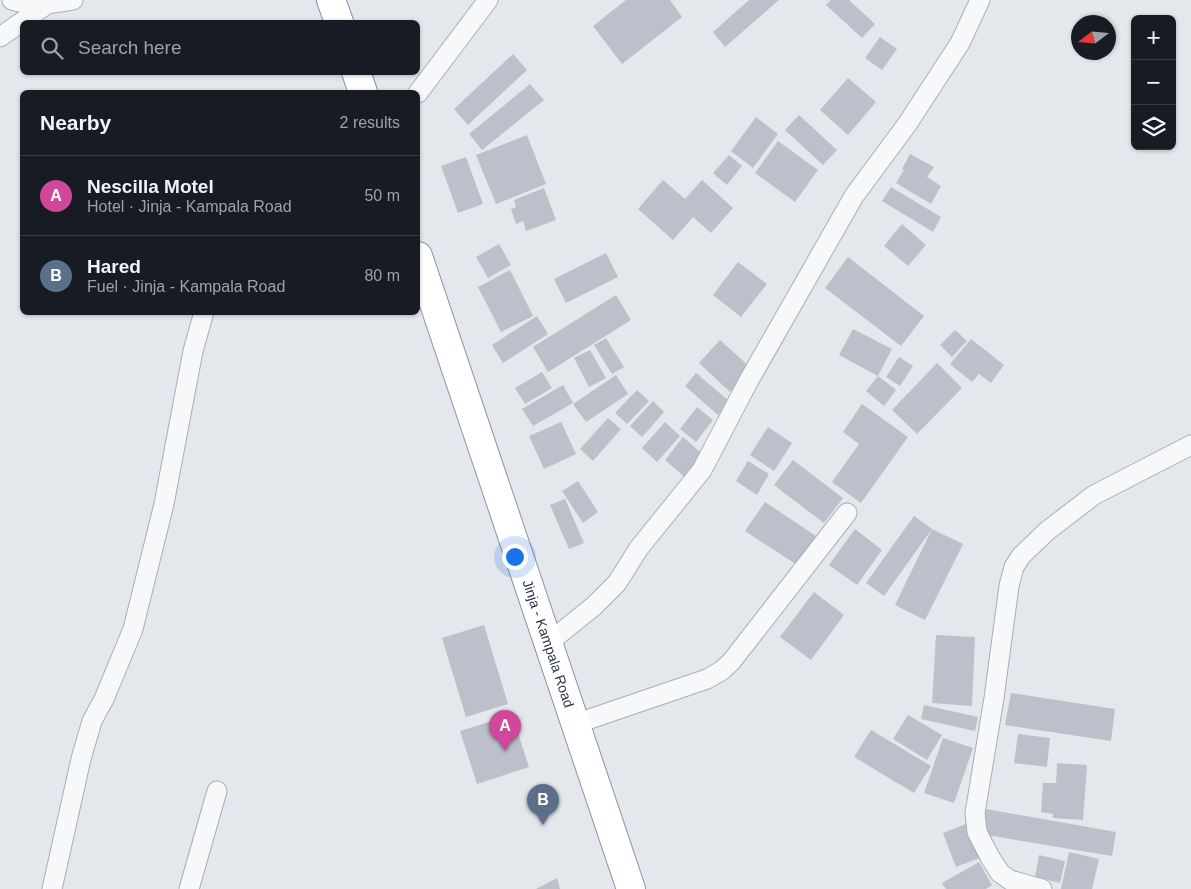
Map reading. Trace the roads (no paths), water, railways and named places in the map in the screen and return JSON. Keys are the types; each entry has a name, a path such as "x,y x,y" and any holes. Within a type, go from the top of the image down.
{"highway":[{"path":"331,0 338,20"},
{"path":"357,75 362,90"},
{"name":"Jinja - Kampala Road","path":"420,262 630,889"}],"street":[{"path":"12,0 26,4 46,5 73,0"},
{"path":"420,90 488,0"},
{"path":"548,643 594,606 617,583 639,548 702,470 748,382 854,196 928,93 960,43 980,0"},
{"path":"24,20 46,5"},
{"path":"0,37 20,23"},
{"path":"52,889 81,759 92,721 104,699 133,629 164,504 194,351 203,315"},
{"path":"1042,889 1010,880 1000,873 990,860 977,832 975,813 994,698 1008,586 1014,567 1022,556 1047,531 1094,496 1191,445"},
{"path":"575,724 707,679 721,671 731,662 846,513"},
{"path":"189,889 217,791"}],"place":[{"name":"Nescilla Motel","path":"505,751"},
{"name":"Hared","path":"543,825"}]}
